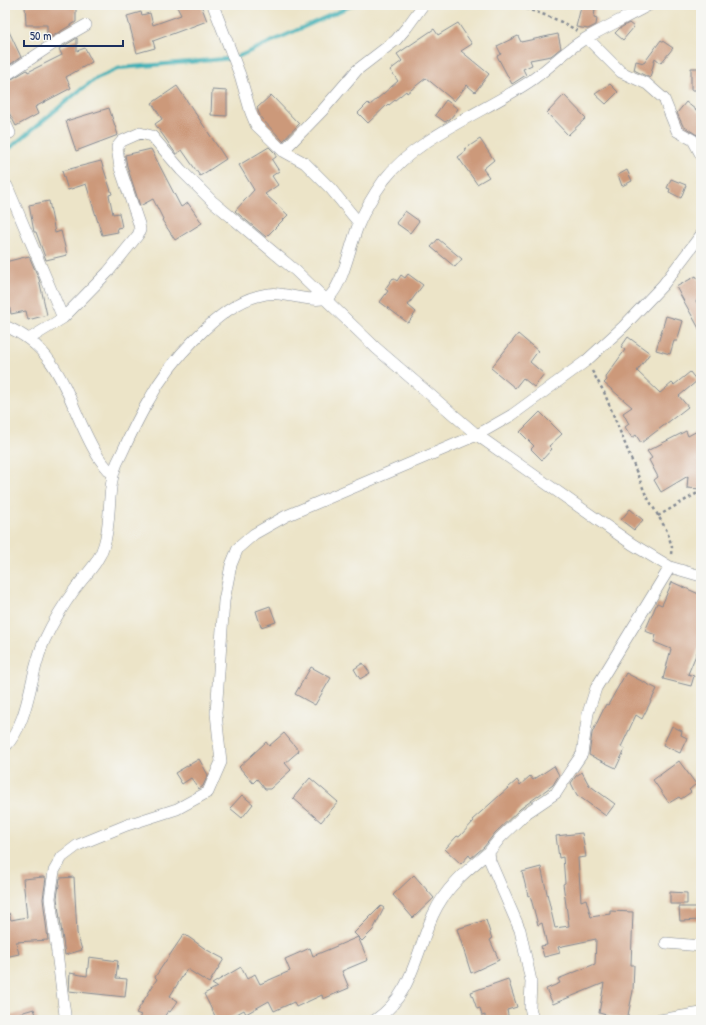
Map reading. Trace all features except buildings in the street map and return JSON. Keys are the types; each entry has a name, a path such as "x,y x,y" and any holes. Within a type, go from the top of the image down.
{"street":[{"path":"213,5 240,75 250,112 256,125 283,151 304,163 331,189 359,223"},
{"path":"283,151 322,111 357,70 396,40 422,5"},
{"path":"5,747 15,737 23,718 35,666 45,639 67,599 89,572 102,552 106,541 113,474 118,460 150,398 186,350 206,328 224,314 242,302 258,296 276,293 315,300 327,299 333,293 339,280 359,223 379,187 404,159 450,128 529,82 587,38 649,5"},
{"path":"5,76 53,44 86,25"},
{"path":"587,38 621,72 647,84 664,99 677,131 693,140 701,155"},
{"path":"5,122 10,133"},
{"path":"28,339 63,318 108,272 140,230 116,153 117,147 122,141 140,133 152,136 181,170 212,201 327,299 382,353 477,435 625,539 670,567 701,576"},
{"path":"7,186 63,318"},
{"path":"64,1020 65,1016 50,898 54,871 62,857 78,845 177,809 208,792 220,762 216,713 224,601 231,565 238,548 254,534 286,516 477,435 512,415 586,361 623,327 663,285 701,235"},
{"path":"5,326 28,339 54,366 63,379 89,441 99,458 113,474"},
{"path":"375,1020 393,1004 405,989 433,914 451,885 489,852 500,838 525,814 556,793 572,770 582,754 588,713 596,688 670,567"},
{"path":"489,852 490,862 520,930 531,981 530,1007 533,1020"},
{"path":"666,943 701,946"},
{"path":"660,1020 701,1013"}],"path":[{"path":"514,5 567,24 587,38"},
{"path":"586,361 604,392 645,493 667,531 672,547 670,567"},
{"path":"658,516 701,491"}],"waterway":[{"path":"5,152 79,91 97,78 120,68 235,58 353,5"}]}
